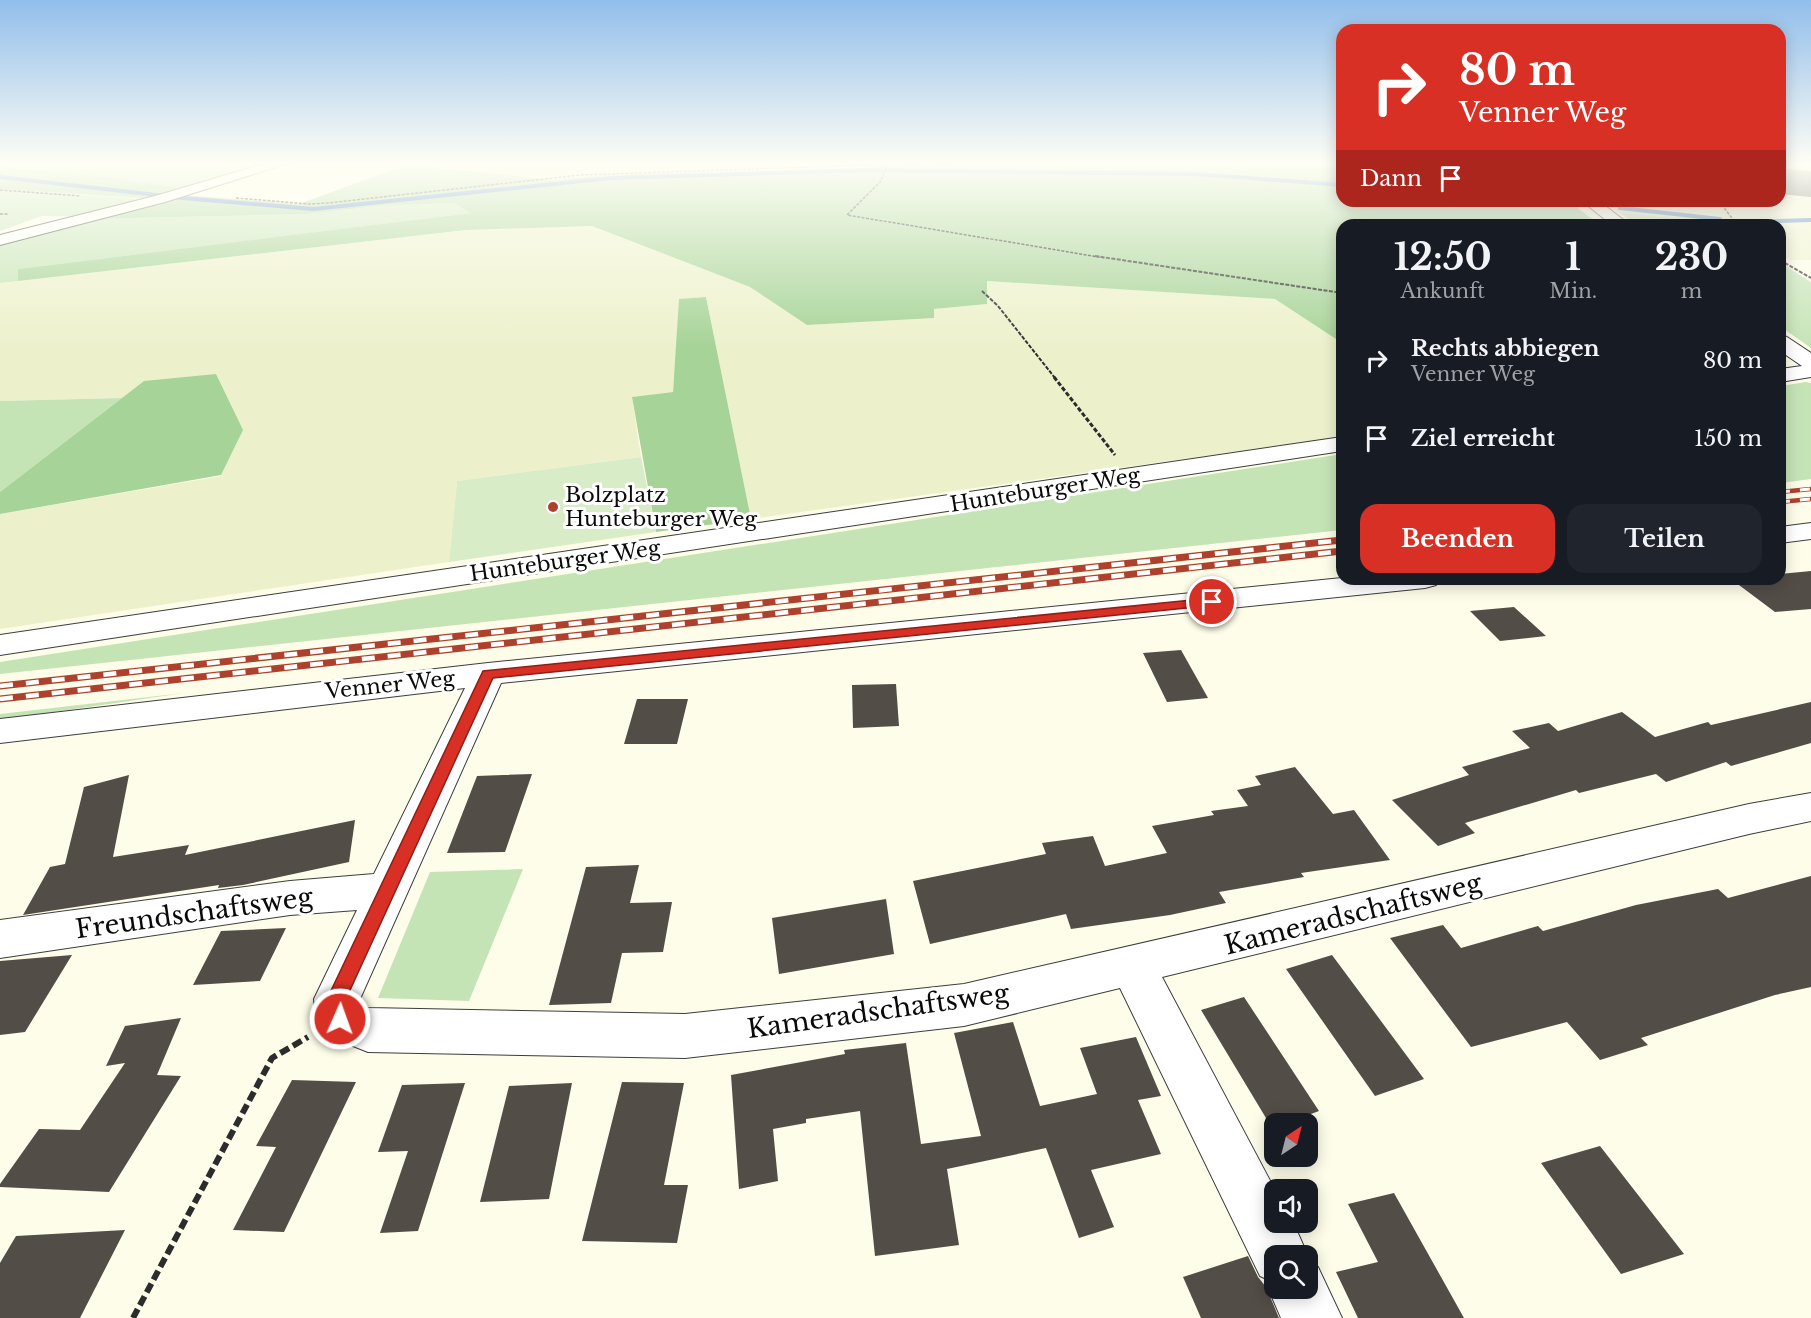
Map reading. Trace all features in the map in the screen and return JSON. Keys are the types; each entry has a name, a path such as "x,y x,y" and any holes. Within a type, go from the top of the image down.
{"street":[{"path":"0,240 60,225"},
{"path":"1786,345 1811,363"},
{"path":"1786,375 1811,371"},
{"name":"Hunteburger Weg","path":"0,645 1336,445"},
{"path":"1786,534 1811,531"},
{"name":"Venner Weg","path":"0,731 488,674 1369,585"},
{"path":"340,1019 337,999 488,674"},
{"name":"Kameradschaftsweg","path":"340,1019 368,1030 685,1036 964,1005 1133,967 1512,875 1811,807"},
{"name":"Freundschaftsweg","path":"0,939 290,898 389,890"},
{"path":"1133,967 1274,1245"},
{"path":"1302,1299 1312,1318"}],"path":[{"path":"904,225 994,241 1336,292"},
{"path":"1786,263 1811,278"},
{"path":"982,291 998,306 1132,477"},
{"path":"133,1318 272,1058 340,1019"}],"green space":[{"path":"0,225 18,225 0,231"},
{"path":"68,225 379,225 18,269 18,281 0,283 0,242"},
{"path":"378,225 1336,225 1336,339 1275,299 987,281 987,304 934,309 934,318 807,325 750,287 592,226 466,230 18,281 18,269"},
{"path":"1786,225 1811,225 1811,260 1790,260 1786,257"},
{"path":"592,226 750,287 807,325 934,318 934,309 987,304 987,281 1275,299 1336,339 1336,438 751,519 706,297 680,299 673,392 632,397 641,457 457,481 449,562 0,629 0,514 221,476 144,381 122,398 0,401 0,283 467,230"},
{"path":"1786,266 1811,282 1811,348 1786,330"},
{"path":"706,297 751,519 656,532 632,397 673,392 679,299"},
{"path":"216,374 243,430 221,475 0,514 0,492 144,381"},
{"path":"1811,383 1811,479 1786,482 1786,385"},
{"path":"122,398 0,492 0,401"},
{"path":"1336,455 1336,531 0,674 0,662"},
{"name":"Bolzplatz Hunteburger Weg","path":"641,457 656,532 449,562 457,481"},
{"path":"184,693 0,720 0,714"},
{"path":"523,869 469,1001 378,998 430,872"}],"building":[{"path":"1811,571 1811,609 1775,612 1739,585 1786,585 1786,573"},
{"path":"1514,607 1546,636 1500,641 1470,611"},
{"path":"1181,650 1208,698 1167,702 1143,653"},
{"path":"896,684 899,726 853,728 852,685"},
{"path":"637,699 688,699 677,744 624,744"},
{"path":"1811,702 1811,743 1731,766 1726,762 1666,782 1656,774 1579,793 1576,790 1465,823 1475,833 1438,846 1392,800 1469,775 1462,767 1530,748 1512,731 1549,723 1558,731 1622,712 1655,737 1708,722 1711,725"},
{"path":"1295,767 1333,814 1354,810 1390,860 1301,873 1304,877 1219,892 1226,903 1170,915 1071,929 1066,914 930,944 913,881 1046,854 1042,843 1093,836 1105,866 1167,853 1152,826 1214,815 1211,811 1248,806 1237,790 1261,785 1255,776"},
{"path":"532,774 505,852 447,853 477,776"},
{"path":"129,775 113,857 189,845 185,855 355,820 349,862 243,885 218,888 219,885 23,915 50,867 65,864 84,787"},
{"path":"639,865 630,903 672,902 663,952 622,953 611,1003 549,1005 586,867"},
{"path":"1811,876 1811,987 1775,995 1641,1038 1648,1045 1600,1060 1567,1022 1471,1047 1390,938 1443,925 1461,948 1538,926 1543,931 1636,905 1718,889 1728,898"},
{"path":"886,899 894,954 779,974 772,918"},
{"path":"286,928 260,981 193,985 221,931"},
{"path":"72,955 25,1032 0,1035 0,961"},
{"path":"1332,955 1424,1079 1375,1096 1286,969"},
{"path":"1244,997 1319,1111 1264,1115 1201,1010"},
{"path":"181,1018 157,1075 181,1076 109,1192 0,1187 39,1129 80,1130 125,1063 106,1066 125,1026"},
{"path":"1013,1022 1040,1106 1097,1094 1080,1048 1136,1037 1161,1096 1138,1100 1161,1154 1091,1170 1114,1227 1079,1238 1046,1148 947,1169 959,1245 875,1256 860,1111 806,1119 806,1123 773,1129 778,1181 739,1189 731,1075 845,1054 844,1050 906,1043 921,1144 981,1136 954,1033"},
{"path":"292,1080 356,1082 284,1232 233,1230 276,1147 256,1146"},
{"path":"622,1082 684,1083 664,1185 688,1185 677,1243 582,1241"},
{"path":"465,1083 418,1231 380,1233 408,1151 378,1152 402,1085"},
{"path":"572,1083 549,1199 480,1202 509,1086"},
{"path":"1600,1146 1684,1254 1621,1274 1541,1163"},
{"path":"1394,1193 1464,1318 1358,1318 1336,1272 1378,1262 1348,1204"},
{"path":"125,1230 80,1318 0,1318 0,1263 16,1236"},
{"path":"1248,1256 1264,1284 1264,1299 1271,1299 1279,1318 1201,1318 1183,1277"}],"railway":[{"path":"1786,491 1811,489"},
{"path":"1786,501 1811,499"},
{"path":"0,686 1336,541"},
{"path":"0,699 1336,552"}],"place":[{"name":"Bolzplatz Hunteburger Weg","path":"553,507"}],"route":[{"path":"340,1019 337,999 488,674 1212,602"}]}
